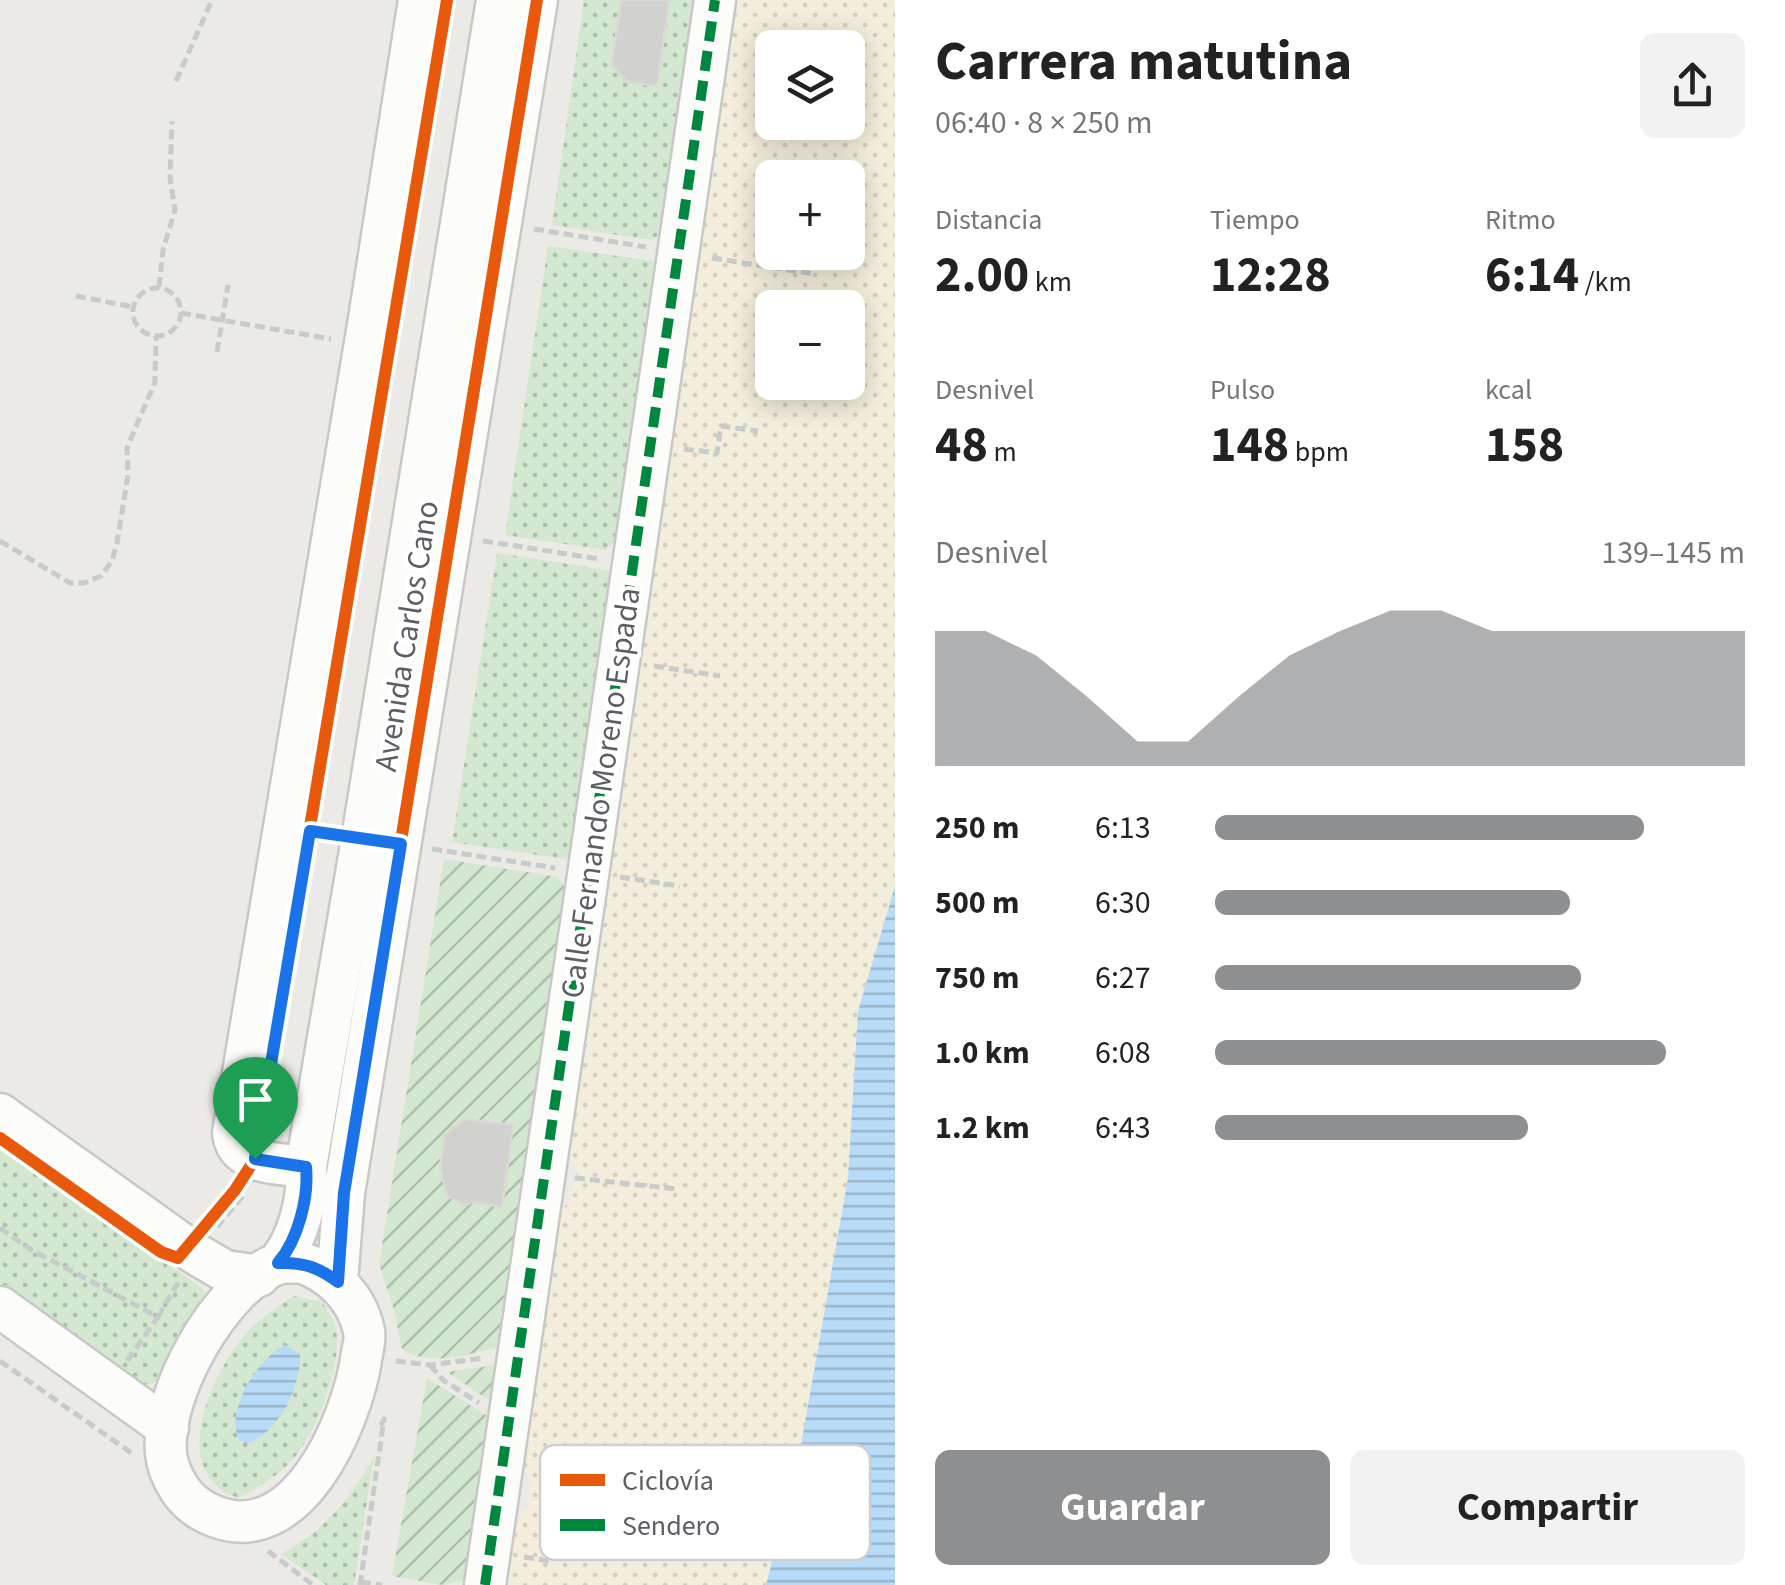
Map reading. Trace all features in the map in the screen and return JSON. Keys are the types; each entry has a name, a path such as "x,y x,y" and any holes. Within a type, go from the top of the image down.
{"street":[{"path":"306,1167 255,1169 236,1147 234,1132 419,0"},
{"name":"Avenida Carlos Cano","path":"268,1270 289,1251 308,1186 306,1167 497,0"},
{"name":"Avenida Carlos Cano","path":"338,1282 344,1193 538,0"},
{"name":"Calle Fernando Moreno Espada","path":"485,1585 715,0"},
{"path":"0,1114 225,1271 268,1270 300,1262 338,1282 354,1306 365,1332 355,1395 322,1462 291,1502 271,1516 248,1522 224,1520 202,1511 183,1496 171,1475 166,1452 168,1428 183,1373 207,1330 230,1298 268,1270"},
{"path":"0,1307 168,1428"}],"path":[{"path":"176,81 212,0"},
{"path":"158,288 163,250 175,210 170,178 172,121"},
{"path":"502,224 814,274"},
{"path":"217,352 228,285"},
{"path":"158,288 175,296 182,313 173,330 156,336 139,328 134,320 134,306 141,294 158,288"},
{"path":"76,296 134,306"},
{"path":"182,313 365,344"},
{"path":"0,541 70,583 93,581 112,561 128,474 128,448 155,382 156,336"},
{"path":"651,445 718,453 721,426 758,430"},
{"path":"620,661 720,676"},
{"path":"401,844 680,886"},
{"path":"84,1420 158,1317 192,1250 255,1169"},
{"path":"192,1250 255,1169"},
{"path":"544,1175 676,1189"},
{"path":"0,1228 30,1249 158,1317"},
{"path":"389,1374 392,1360 430,1366 499,1356 518,1360"},
{"path":"430,1366 443,1380 491,1412 510,1414"},
{"path":"382,1585 360,1583 384,1419 383,1402"},
{"path":"367,1454 384,1419"},
{"path":"266,1550 284,1543"}],"green space":[{"path":"584,0 694,0 659,235 652,240 552,225"},
{"path":"548,246 653,261 656,267 617,541 605,550 505,535"},
{"path":"497,553 614,571 570,855 565,859 452,842"},
{"path":"444,859 558,877 565,888 497,1348 437,1359 402,1349 379,1264"},
{"path":"0,1144 203,1289 206,1298 179,1337 158,1382 138,1382 0,1284"},
{"path":"295,1296 322,1302 334,1322 337,1352 329,1388 308,1438 294,1458 272,1478 238,1498 217,1487 205,1470 200,1451 206,1406 214,1384 242,1338"},
{"path":"496,1365 490,1401 447,1372"},
{"path":"427,1378 487,1416 463,1581 443,1585 392,1576"},
{"path":"374,1456 354,1585 326,1585 281,1554 335,1512"}],"sand":[{"path":"734,0 895,0 895,886 858,1011 848,1178 801,1445 540,1445 540,1560 773,1560 766,1585 506,1585 516,1525 528,1503 532,1482 524,1469 556,1215 571,1200 577,1172 565,1150"}],"water":[{"path":"895,886 895,1585 766,1585 773,1560 870,1560 870,1445 801,1445 848,1178 858,1011"},
{"path":"285,1345 300,1354 297,1380 286,1407 258,1438 246,1443 239,1440 236,1414 240,1400 264,1361"}],"building":[{"path":"621,0 669,0 657,86 628,82 612,65"},
{"path":"465,1119 513,1125 502,1207 474,1202 464,1205 447,1195 440,1168 445,1134"}],"marked path":[{"path":"485,1585 715,0"}],"cycle path":[{"path":"0,1138 161,1252 178,1258 235,1190 255,1159 447,0"},
{"path":"337,1282 344,1193 537,0"}],"route":[{"path":"310,831 401,844 344,1193 338,1282 320,1269 300,1262 278,1263 289,1251 308,1186 306,1167 255,1159 310,831"}]}
